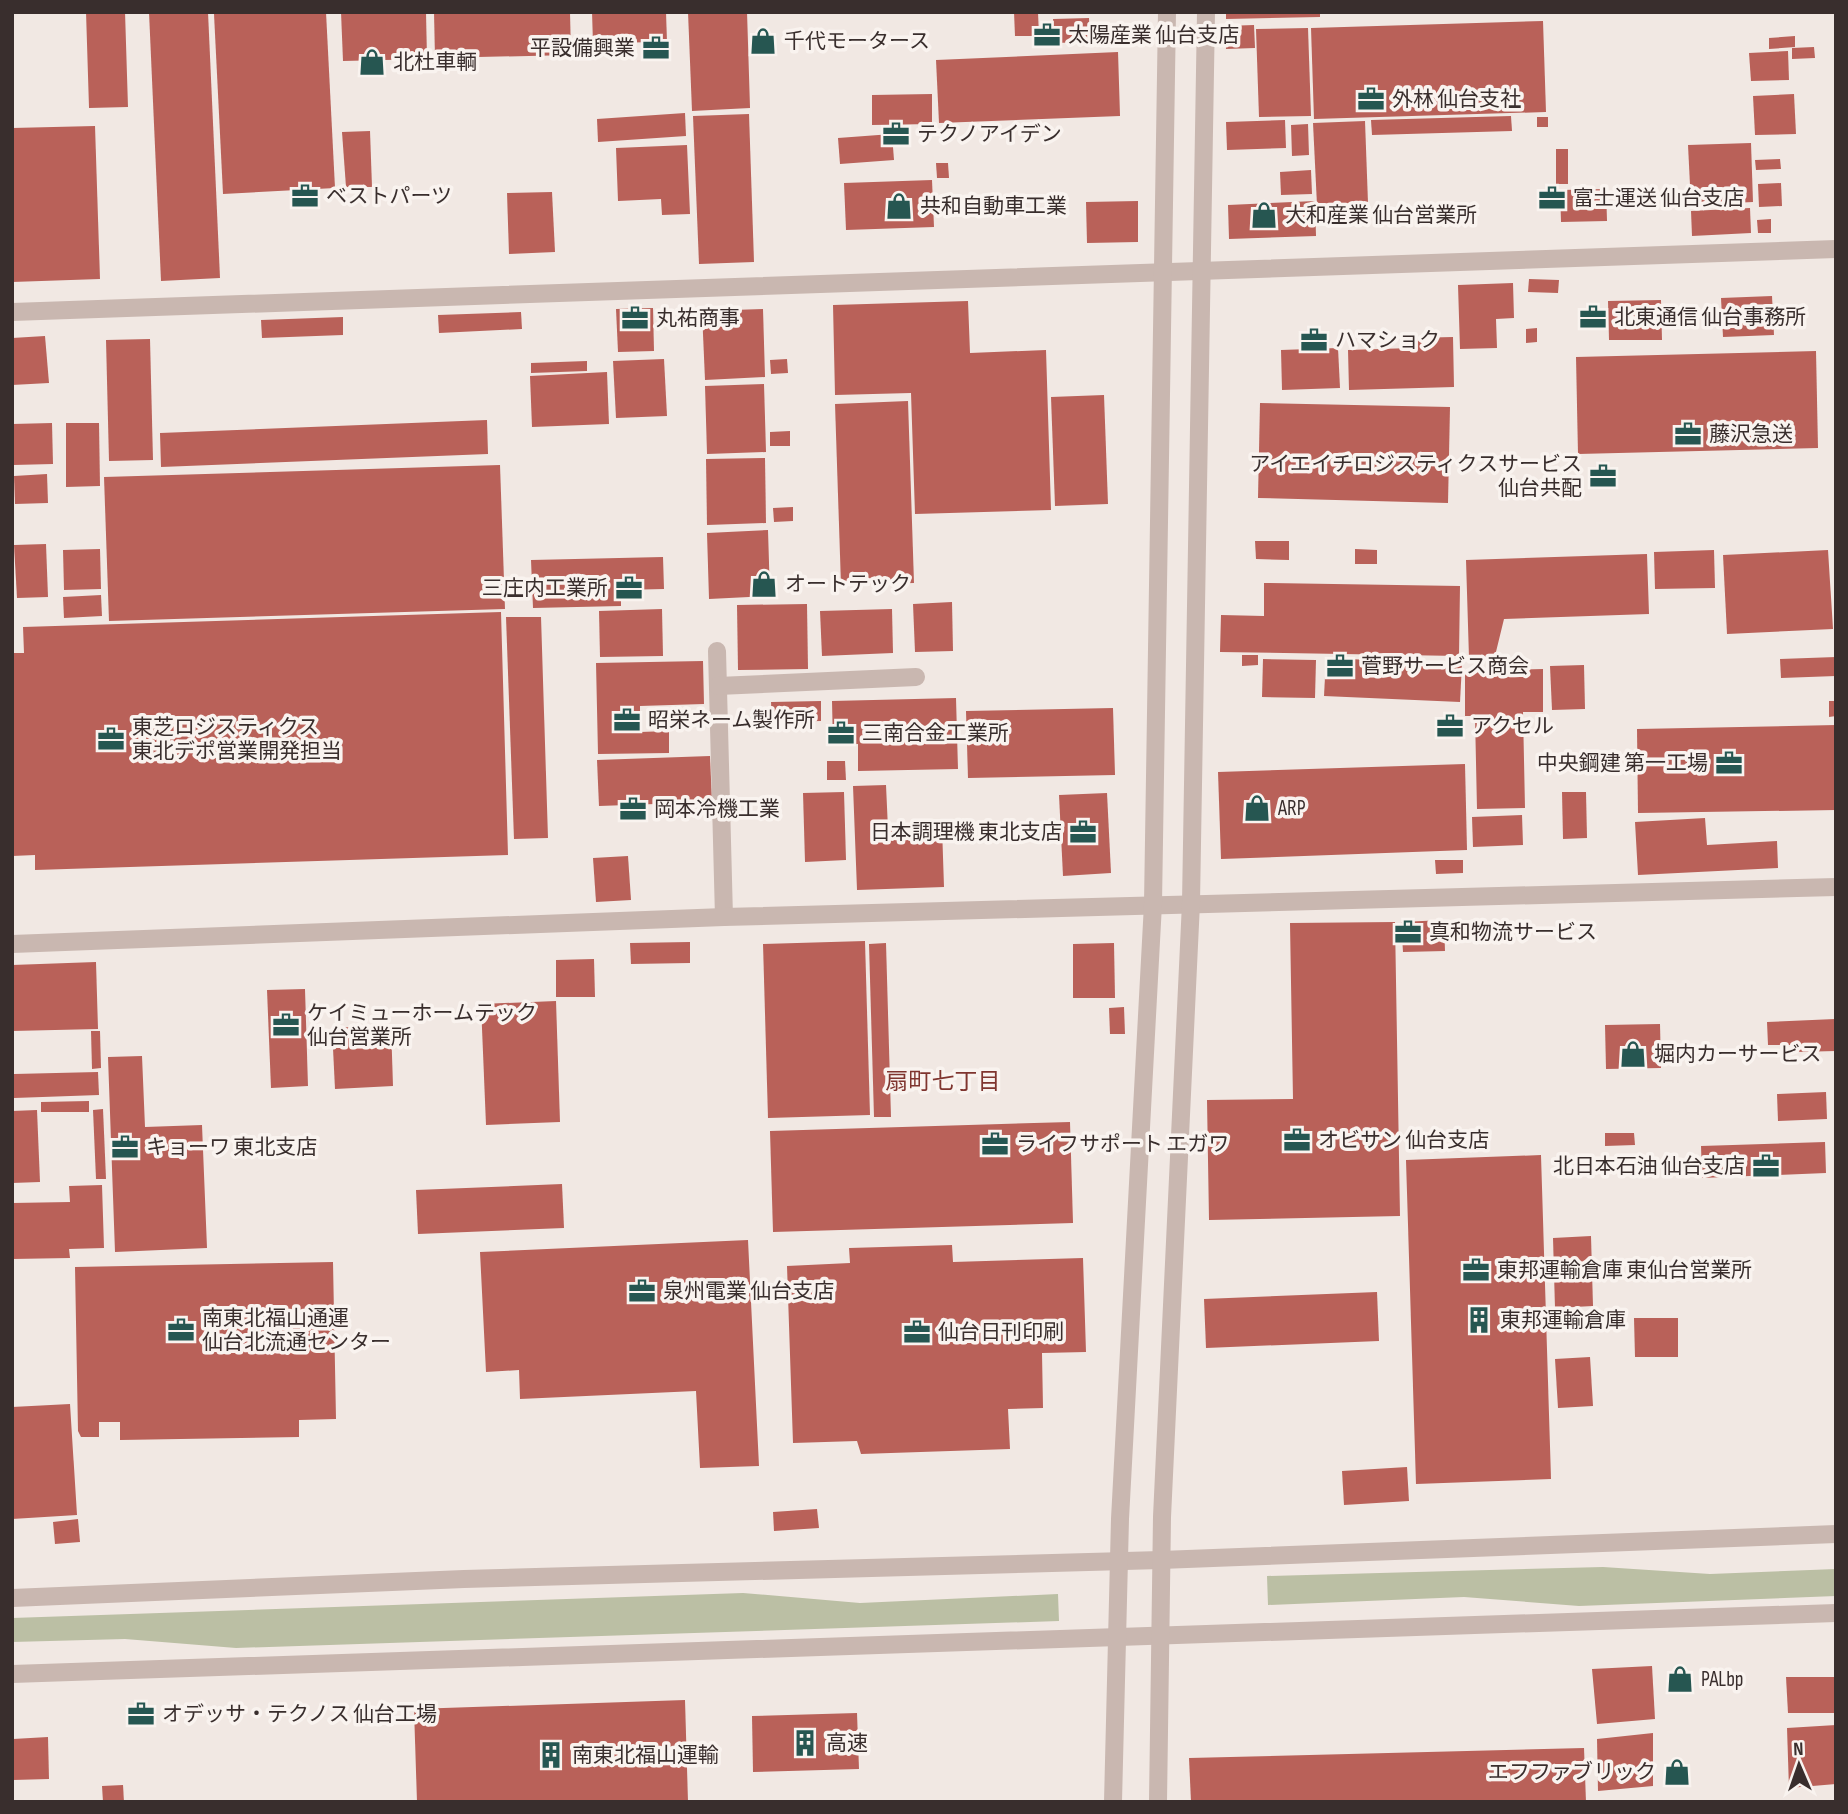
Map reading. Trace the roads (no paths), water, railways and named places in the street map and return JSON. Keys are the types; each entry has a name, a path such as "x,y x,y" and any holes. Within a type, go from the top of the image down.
{"street":[{"path":"1113,1802 1119,1561 1153,904 1167,12"},
{"path":"1158,1802 1161,1560 1191,903 1206,12"},
{"path":"12,312 1836,249"},
{"path":"717,651 724,917"},
{"path":"718,686 916,677"},
{"path":"12,944 724,917 1836,887"},
{"path":"12,1598 464,1579 1161,1560 1836,1534"},
{"path":"12,1674 1836,1613"}],"place":[{"name":"太陽産業 仙台支店","path":"1047,35"},
{"name":"千代モータース","path":"763,41"},
{"name":"平設備興業","path":"656,48"},
{"name":"北杜車輌","path":"372,62"},
{"name":"外林 仙台支社","path":"1371,99"},
{"name":"テクノアイデン","path":"896,134"},
{"name":"ベストパーツ","path":"305,196"},
{"name":"富士運送 仙台支店","path":"1552,198"},
{"name":"共和自動車工業","path":"899,206"},
{"name":"大和産業 仙台営業所","path":"1264,215"},
{"name":"北東通信 仙台事務所","path":"1593,317"},
{"name":"丸祐商事","path":"635,318"},
{"name":"ハマショク","path":"1314,340"},
{"name":"藤沢急送","path":"1688,434"},
{"name":"アイエイチロジスティクスサービス 仙台共配","path":"1603,476"},
{"name":"オートテック","path":"764,584"},
{"name":"三庄内工業所","path":"629,588"},
{"name":"菅野サービス商会","path":"1340,666"},
{"name":"昭栄ネーム製作所","path":"627,720"},
{"name":"アクセル","path":"1450,726"},
{"name":"三南合金工業所","path":"841,733"},
{"name":"東芝ロジスティクス 東北デポ営業開発担当","path":"111,739"},
{"name":"中央鋼建 第一工場","path":"1729,763"},
{"name":"ARP","path":"1257,808"},
{"name":"岡本冷機工業","path":"633,809"},
{"name":"日本調理機 東北支店","path":"1083,832"},
{"name":"真和物流サービス","path":"1408,932"},
{"name":"ケイミューホームテック 仙台営業所","path":"286,1025"},
{"name":"堀内カーサービス","path":"1633,1054"},
{"name":"オビサン 仙台支店","path":"1297,1140"},
{"name":"ライフサポート エガワ","path":"995,1144"},
{"name":"キョーワ 東北支店","path":"125,1147"},
{"name":"北日本石油 仙台支店","path":"1766,1166"},
{"name":"東邦運輸倉庫 東仙台営業所","path":"1476,1270"},
{"name":"泉州電業 仙台支店","path":"642,1291"},
{"name":"東邦運輸倉庫","path":"1479,1320"},
{"name":"南東北福山通運 仙台北流通センター","path":"181,1330"},
{"name":"仙台日刊印刷","path":"917,1332"},
{"name":"PALbp","path":"1680,1679"},
{"name":"オデッサ・テクノス 仙台工場","path":"141,1714"},
{"name":"高速","path":"805,1743"},
{"name":"南東北福山運輸","path":"551,1755"},
{"name":"エフファブリック","path":"1677,1772"}],"district":[{"name":"扇町七丁目","path":"943,1082"}]}
